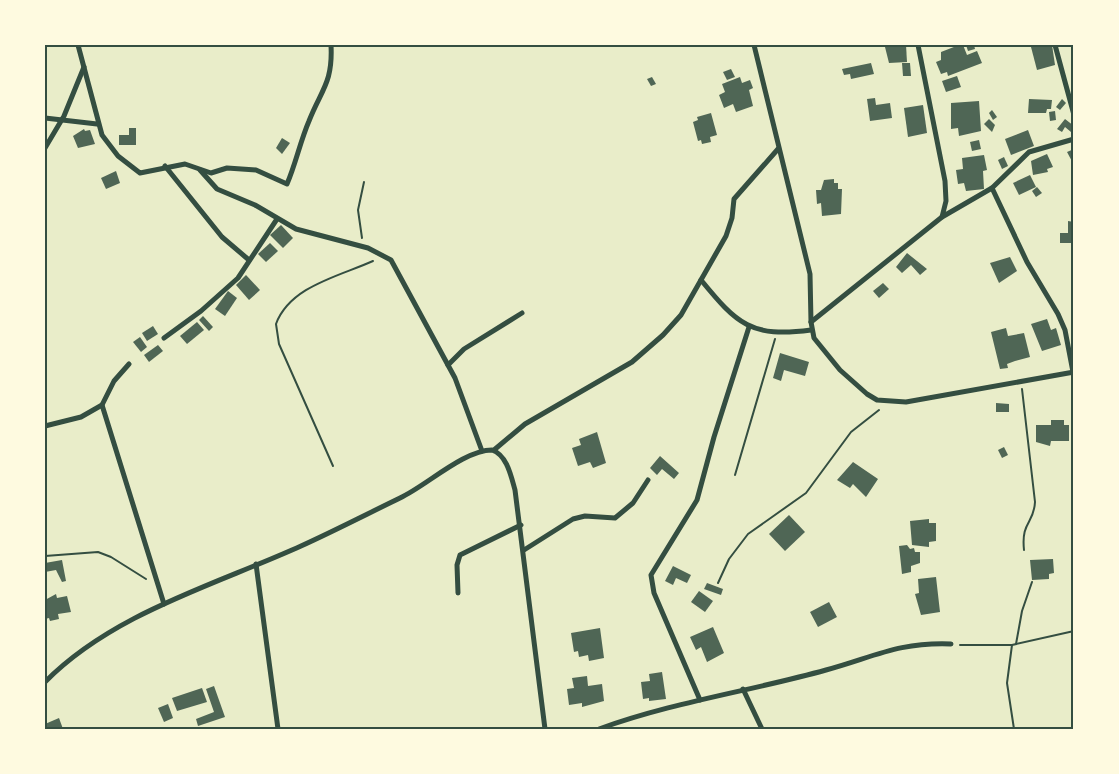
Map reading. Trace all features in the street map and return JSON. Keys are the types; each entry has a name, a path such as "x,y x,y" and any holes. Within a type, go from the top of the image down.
{"street":[{"path":"78,45 97,124 110,148 140,173 152,173 165,166 185,164 211,173 227,168 256,170 287,184 309,120 325,90 331,45"},
{"path":"754,45 810,274 811,330 822,349 846,376 867,394 888,402 906,402 1074,372 1065,330 1027,262 993,188"},
{"path":"918,45 945,181 942,217"},
{"path":"1055,45 1074,115"},
{"path":"45,148 62,120 84,67"},
{"path":"45,118 97,124"},
{"path":"811,322 942,217 993,188 1029,152 1074,139"},
{"path":"45,682 91,645 164,604 300,547 411,493 482,451 494,450 525,424 632,362 647,351 681,315 726,236 732,218 734,199 778,149"},
{"path":"165,166 222,237 249,260"},
{"path":"197,167 217,189 255,205 277,219 306,232 368,248 385,255 405,283 448,364 482,451"},
{"path":"164,338 201,311 235,281 277,219"},
{"path":"701,280 726,310 749,327 777,332 811,330"},
{"path":"448,364 464,349 522,313"},
{"path":"700,700 654,593 651,575 698,500 714,437 749,327"},
{"path":"45,426 81,417 102,405 114,381 129,364"},
{"path":"102,405 164,604"},
{"path":"494,450 511,474 521,525 545,729"},
{"path":"524,550 573,519 585,516 615,518 633,503 648,480"},
{"path":"458,593 457,565 460,555 521,525"},
{"path":"256,564 278,729"},
{"path":"599,729 632,717 826,670 905,645 951,644"},
{"path":"743,689 762,729"}],"path":[{"path":"363,182 359,198 359,224 361,237 368,248"},
{"path":"333,466 279,344 276,324 289,303 306,290 385,255"},
{"path":"735,474 777,332"},
{"path":"1022,381 1035,502 1034,514 1023,532 1024,550"},
{"path":"718,583 729,559 748,534 806,494 851,432 888,402"},
{"path":"45,556 90,551 105,554 159,587"},
{"path":"1014,729 1007,683 1022,610 1032,582"},
{"path":"951,644 1014,644 1074,631"}],"building":[{"path":"906,45 907,62 889,63 885,47"},
{"path":"963,45 967,55 977,51 982,63 948,76 947,72 941,74 936,62 941,60 941,52"},
{"path":"966,45 974,45 975,49 968,51"},
{"path":"1052,45 1055,65 1037,70 1031,47"},
{"path":"871,63 874,74 851,79 850,74 844,75 842,69"},
{"path":"902,63 910,63 911,76 903,76"},
{"path":"731,69 735,77 727,80 723,72"},
{"path":"957,76 961,87 946,92 942,81"},
{"path":"652,77 656,84 651,86 647,79"},
{"path":"740,77 742,83 750,80 753,88 749,90 753,106 736,112 733,104 724,108 719,95 725,92 722,84"},
{"path":"875,98 876,105 890,103 892,118 870,121 867,99"},
{"path":"1029,99 1052,100 1051,109 1047,109 1046,113 1028,113"},
{"path":"1062,99 1066,103 1060,110 1056,107"},
{"path":"979,101 981,131 959,136 958,128 951,129 951,103"},
{"path":"923,105 927,133 908,137 904,108"},
{"path":"992,110 997,117 993,120 989,113"},
{"path":"1055,111 1056,120 1050,121 1049,112"},
{"path":"711,113 717,135 710,137 711,142 702,144 701,140 698,141 693,122 698,120 697,117"},
{"path":"989,119 995,125 992,132 984,124"},
{"path":"1065,119 1074,126 1071,132 1065,127 1062,132 1057,129"},
{"path":"129,128 136,128 136,145 119,145 119,135 129,135"},
{"path":"84,129 85,131 90,130 95,144 78,148 73,136"},
{"path":"1028,130 1034,146 1011,155 1005,139"},
{"path":"282,138 290,143 282,154 276,148"},
{"path":"979,140 981,149 972,151 970,142"},
{"path":"1074,149 1074,165 1067,152"},
{"path":"1047,154 1053,167 1047,169 1048,172 1033,175 1031,161"},
{"path":"984,155 987,170 983,171 984,189 966,191 964,183 958,184 956,170 963,169 962,158"},
{"path":"1004,157 1008,166 1002,169 998,160"},
{"path":"116,171 120,183 106,189 101,178"},
{"path":"1030,175 1036,187 1019,195 1013,183"},
{"path":"834,179 834,183 838,183 838,189 842,189 841,214 822,216 821,203 817,204 816,190 821,190 824,180"},
{"path":"1037,187 1042,193 1036,197 1032,191"},
{"path":"1068,221 1074,222 1074,243 1060,243 1060,233 1068,233"},
{"path":"281,225 293,238 283,248 270,235"},
{"path":"270,243 278,251 266,262 258,254"},
{"path":"907,253 927,269 920,275 911,265 902,273 896,267"},
{"path":"1010,257 1017,271 999,283 990,263"},
{"path":"246,275 260,290 249,300 236,285"},
{"path":"883,283 889,289 879,298 873,291"},
{"path":"228,291 237,298 225,316 215,309"},
{"path":"203,316 213,327 209,331 199,320"},
{"path":"1047,319 1051,330 1056,328 1061,345 1042,351 1031,324"},
{"path":"197,322 204,330 187,344 180,336"},
{"path":"153,326 158,334 147,341 142,333"},
{"path":"1006,328 1008,336 1024,333 1030,357 1007,364 1008,368 1000,369 991,332"},
{"path":"140,337 147,347 141,352 133,342"},
{"path":"158,345 163,351 149,362 144,355"},
{"path":"780,353 809,362 805,376 784,370 781,381 773,378"},
{"path":"996,403 1009,404 1009,412 996,412"},
{"path":"1051,420 1064,420 1064,425 1069,425 1069,441 1051,441 1050,446 1036,442 1036,425 1051,425"},
{"path":"597,432 606,463 593,468 590,462 578,466 572,448 581,445 579,439"},
{"path":"1004,447 1008,455 1002,458 998,450"},
{"path":"660,456 679,473 674,479 662,469 657,475 650,468"},
{"path":"853,462 878,479 866,497 853,484 850,488 837,480"},
{"path":"789,515 805,532 785,551 769,534"},
{"path":"929,519 929,523 936,523 936,541 929,542 929,547 912,545 910,521"},
{"path":"907,545 910,549 914,548 915,552 920,552 920,563 911,566 911,572 902,574 899,546"},
{"path":"1053,559 1054,573 1049,574 1049,579 1032,580 1030,560"},
{"path":"62,560 66,581 62,582 56,570 45,572 45,563"},
{"path":"673,566 691,575 687,583 676,578 673,585 665,581"},
{"path":"936,577 940,612 921,615 915,594 919,593 918,579"},
{"path":"707,583 723,589 721,595 704,589"},
{"path":"699,591 713,601 705,612 691,602"},
{"path":"56,594 57,598 67,596 71,612 58,614 59,619 50,621 49,618 45,619 45,600"},
{"path":"829,602 837,617 818,627 810,612"},
{"path":"713,627 724,653 707,662 701,647 696,650 690,637"},
{"path":"600,628 604,658 589,661 588,655 579,657 578,651 574,652 571,633"},
{"path":"662,672 666,699 649,701 649,698 643,699 641,682 650,681 649,674"},
{"path":"587,676 588,686 602,684 604,701 582,707 582,703 569,705 567,689 574,688 572,678"},
{"path":"214,686 225,717 198,726 196,719 214,712 206,689"},
{"path":"202,688 207,702 177,711 172,698"},
{"path":"168,704 173,718 164,722 158,708"},
{"path":"59,718 63,729 45,729 45,724"}]}
